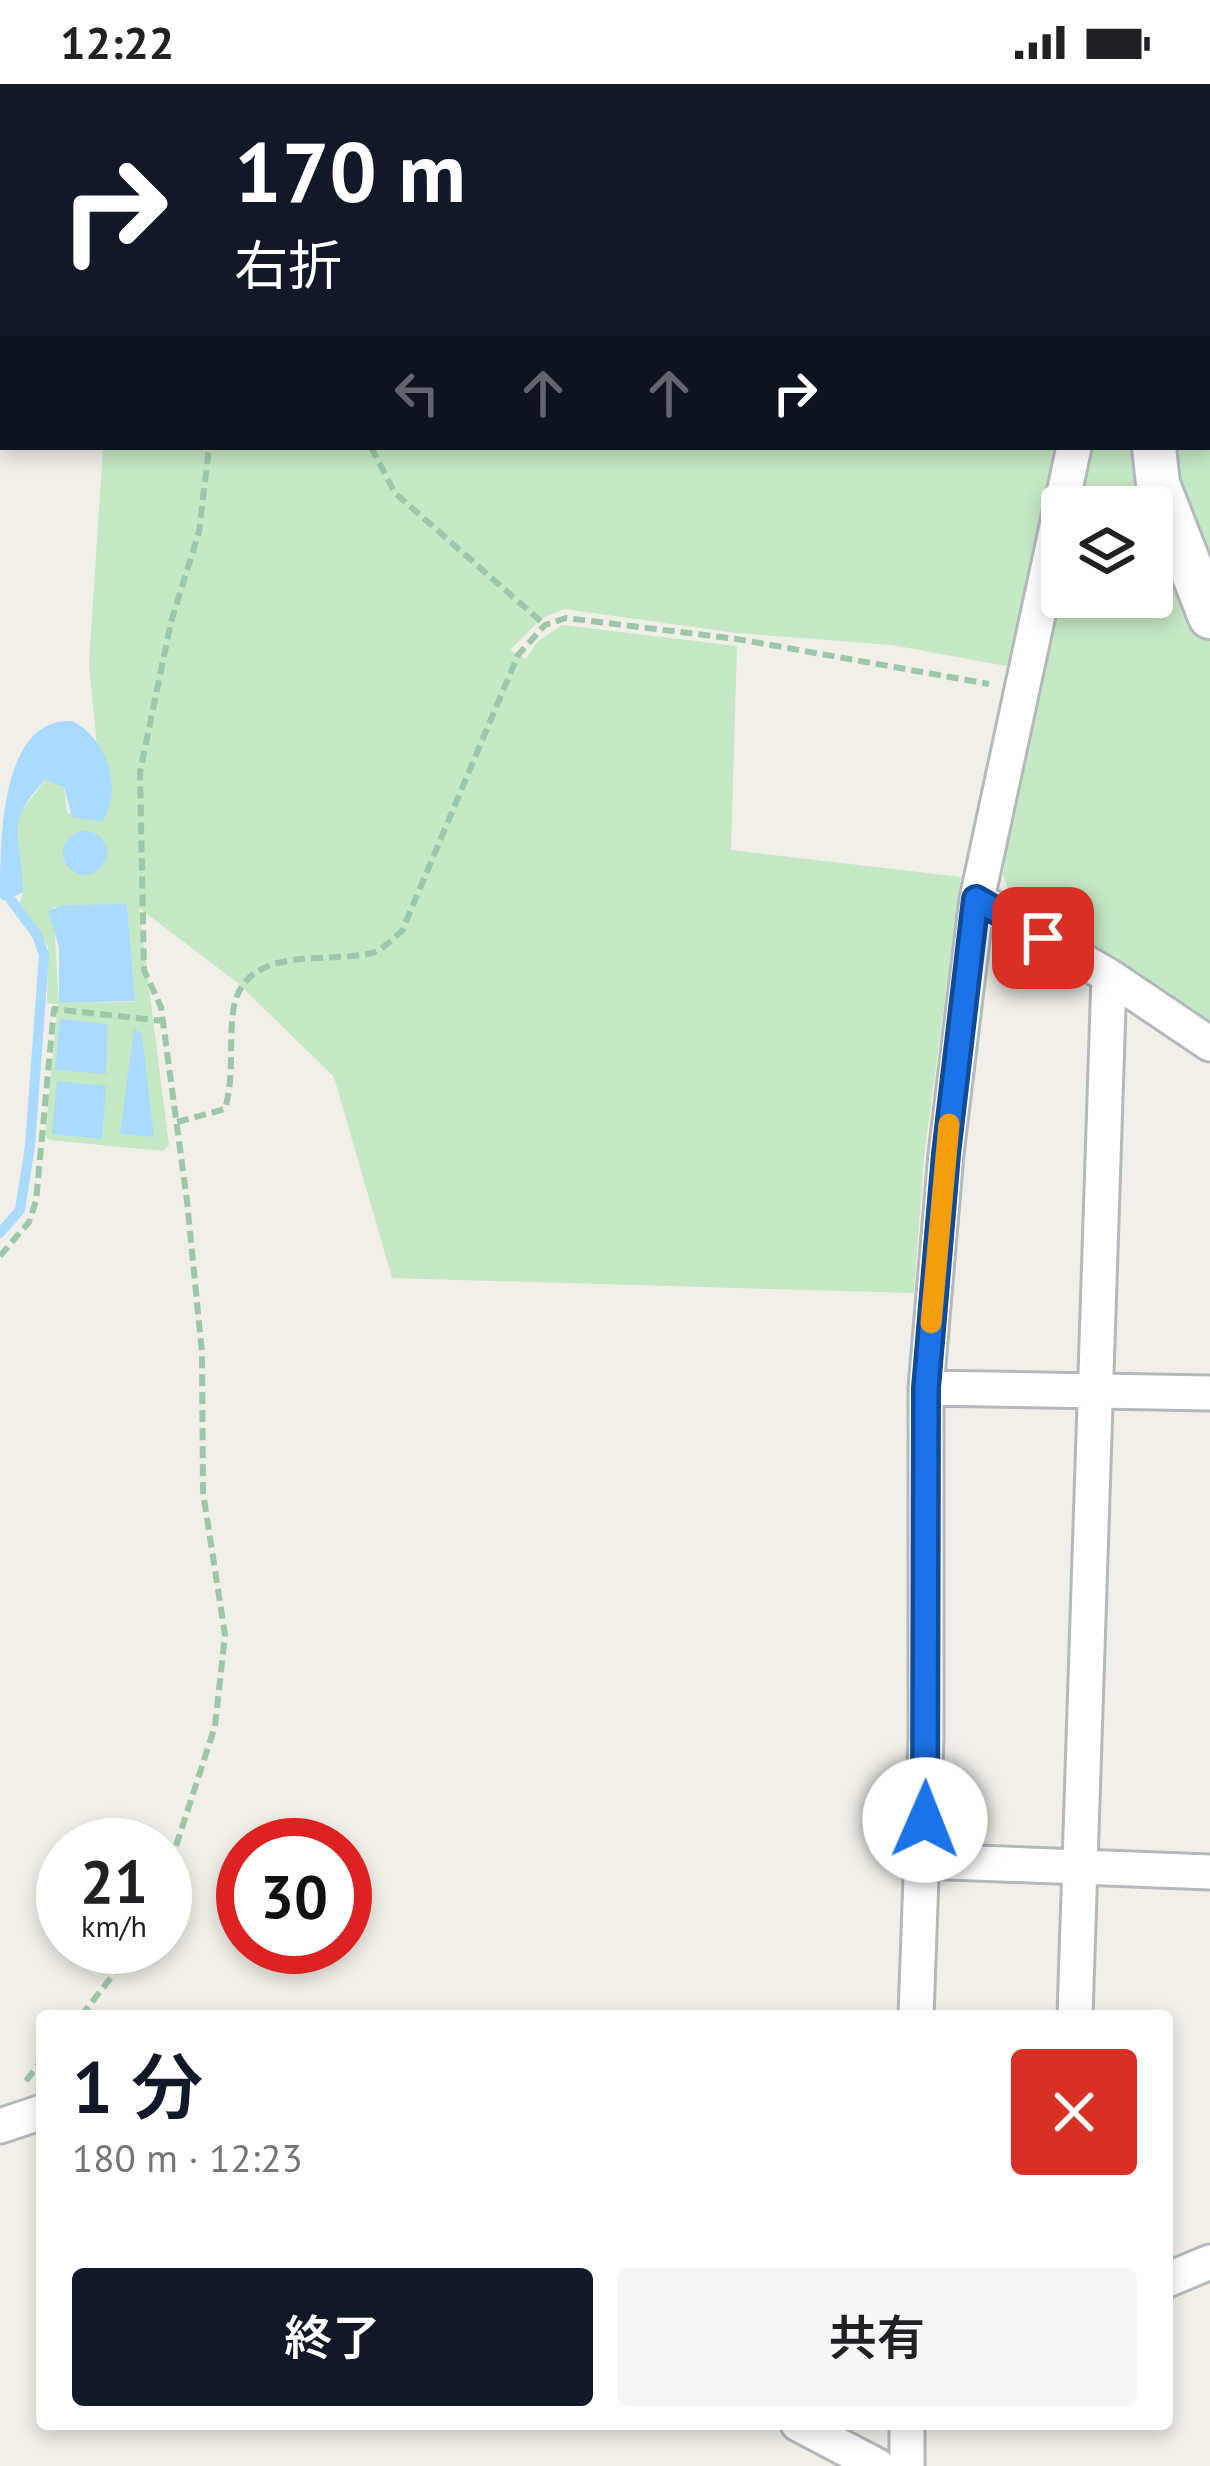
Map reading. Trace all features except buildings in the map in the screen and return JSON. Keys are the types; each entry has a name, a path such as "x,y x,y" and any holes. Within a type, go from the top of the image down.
{"street":[{"path":"916,2010 924,1861 926,1388 946,1154 976,899 1073,450"},
{"path":"1154,450 1158,484 1210,617"},
{"path":"976,899 1109,976 1210,1044"},
{"path":"1075,2010 1109,976"},
{"path":"926,1388 1210,1393"},
{"path":"924,1861 1210,1872"},
{"path":"0,2126 36,2114"},
{"path":"1173,2277 1210,2262"},
{"path":"809,2430 878,2466"},
{"path":"907,2430 907,2466"}],"path":[{"path":"185,1818 215,1726 225,1635 203,1492 202,1353 177,1122 163,1021 144,970 140,772 171,622 199,532 209,450"},
{"path":"372,450 394,493 545,626"},
{"path":"177,1122 225,1108 233,1081 235,1003 252,976 269,963 377,952 402,931 518,655 545,626 566,618 736,639 1022,690"},
{"path":"0,1256 29,1222 36,1201 54,1009 163,1021"},
{"path":"86,2010 114,1974"}],"green space":[{"path":"103,450 1054,450 1048,486 1041,486 1041,530 1020,654 1006,666 892,645 737,633 564,609 541,619 510,650 526,659 537,642 562,625 737,646 731,850 961,877 924,1157 914,1293 392,1278 334,1077 238,983 139,908 169,1145 163,1151 49,1140 45,1136 58,1004 47,1003 48,946 19,906 23,892 15,829 20,813 46,779 64,787 67,813 104,818 89,665","holes":["127,904 135,1002 59,1003 53,907"]},
{"path":"1072,450 1210,450 1210,1033 1015,906 1003,875 1045,618 1173,618 1173,486 1066,486"}],"water":[{"path":"72,721 103,752 111,780 108,809 102,822 72,817 64,787 45,780 19,822 23,892 5,901 0,898 1,846 18,760 30,739 48,725"},
{"path":"85,831 101,837 107,853 101,869 85,875 69,869 63,853 69,837"},
{"path":"127,904 135,1001 59,1003 59,947 48,911 62,905"},
{"path":"60,1019 107,1024 106,1074 55,1070"},
{"path":"134,1028 142,1035 154,1137 120,1134"},
{"path":"57,1081 106,1086 102,1139 52,1134"}],"waterway":[{"path":"0,1233 20,1210 30,1146 44,955 37,935 11,900"}],"slow traffic":[{"path":"931,1323 949,1124"}],"route":[{"path":"925,1820 926,1388 946,1154 976,899 1043,938"}]}
